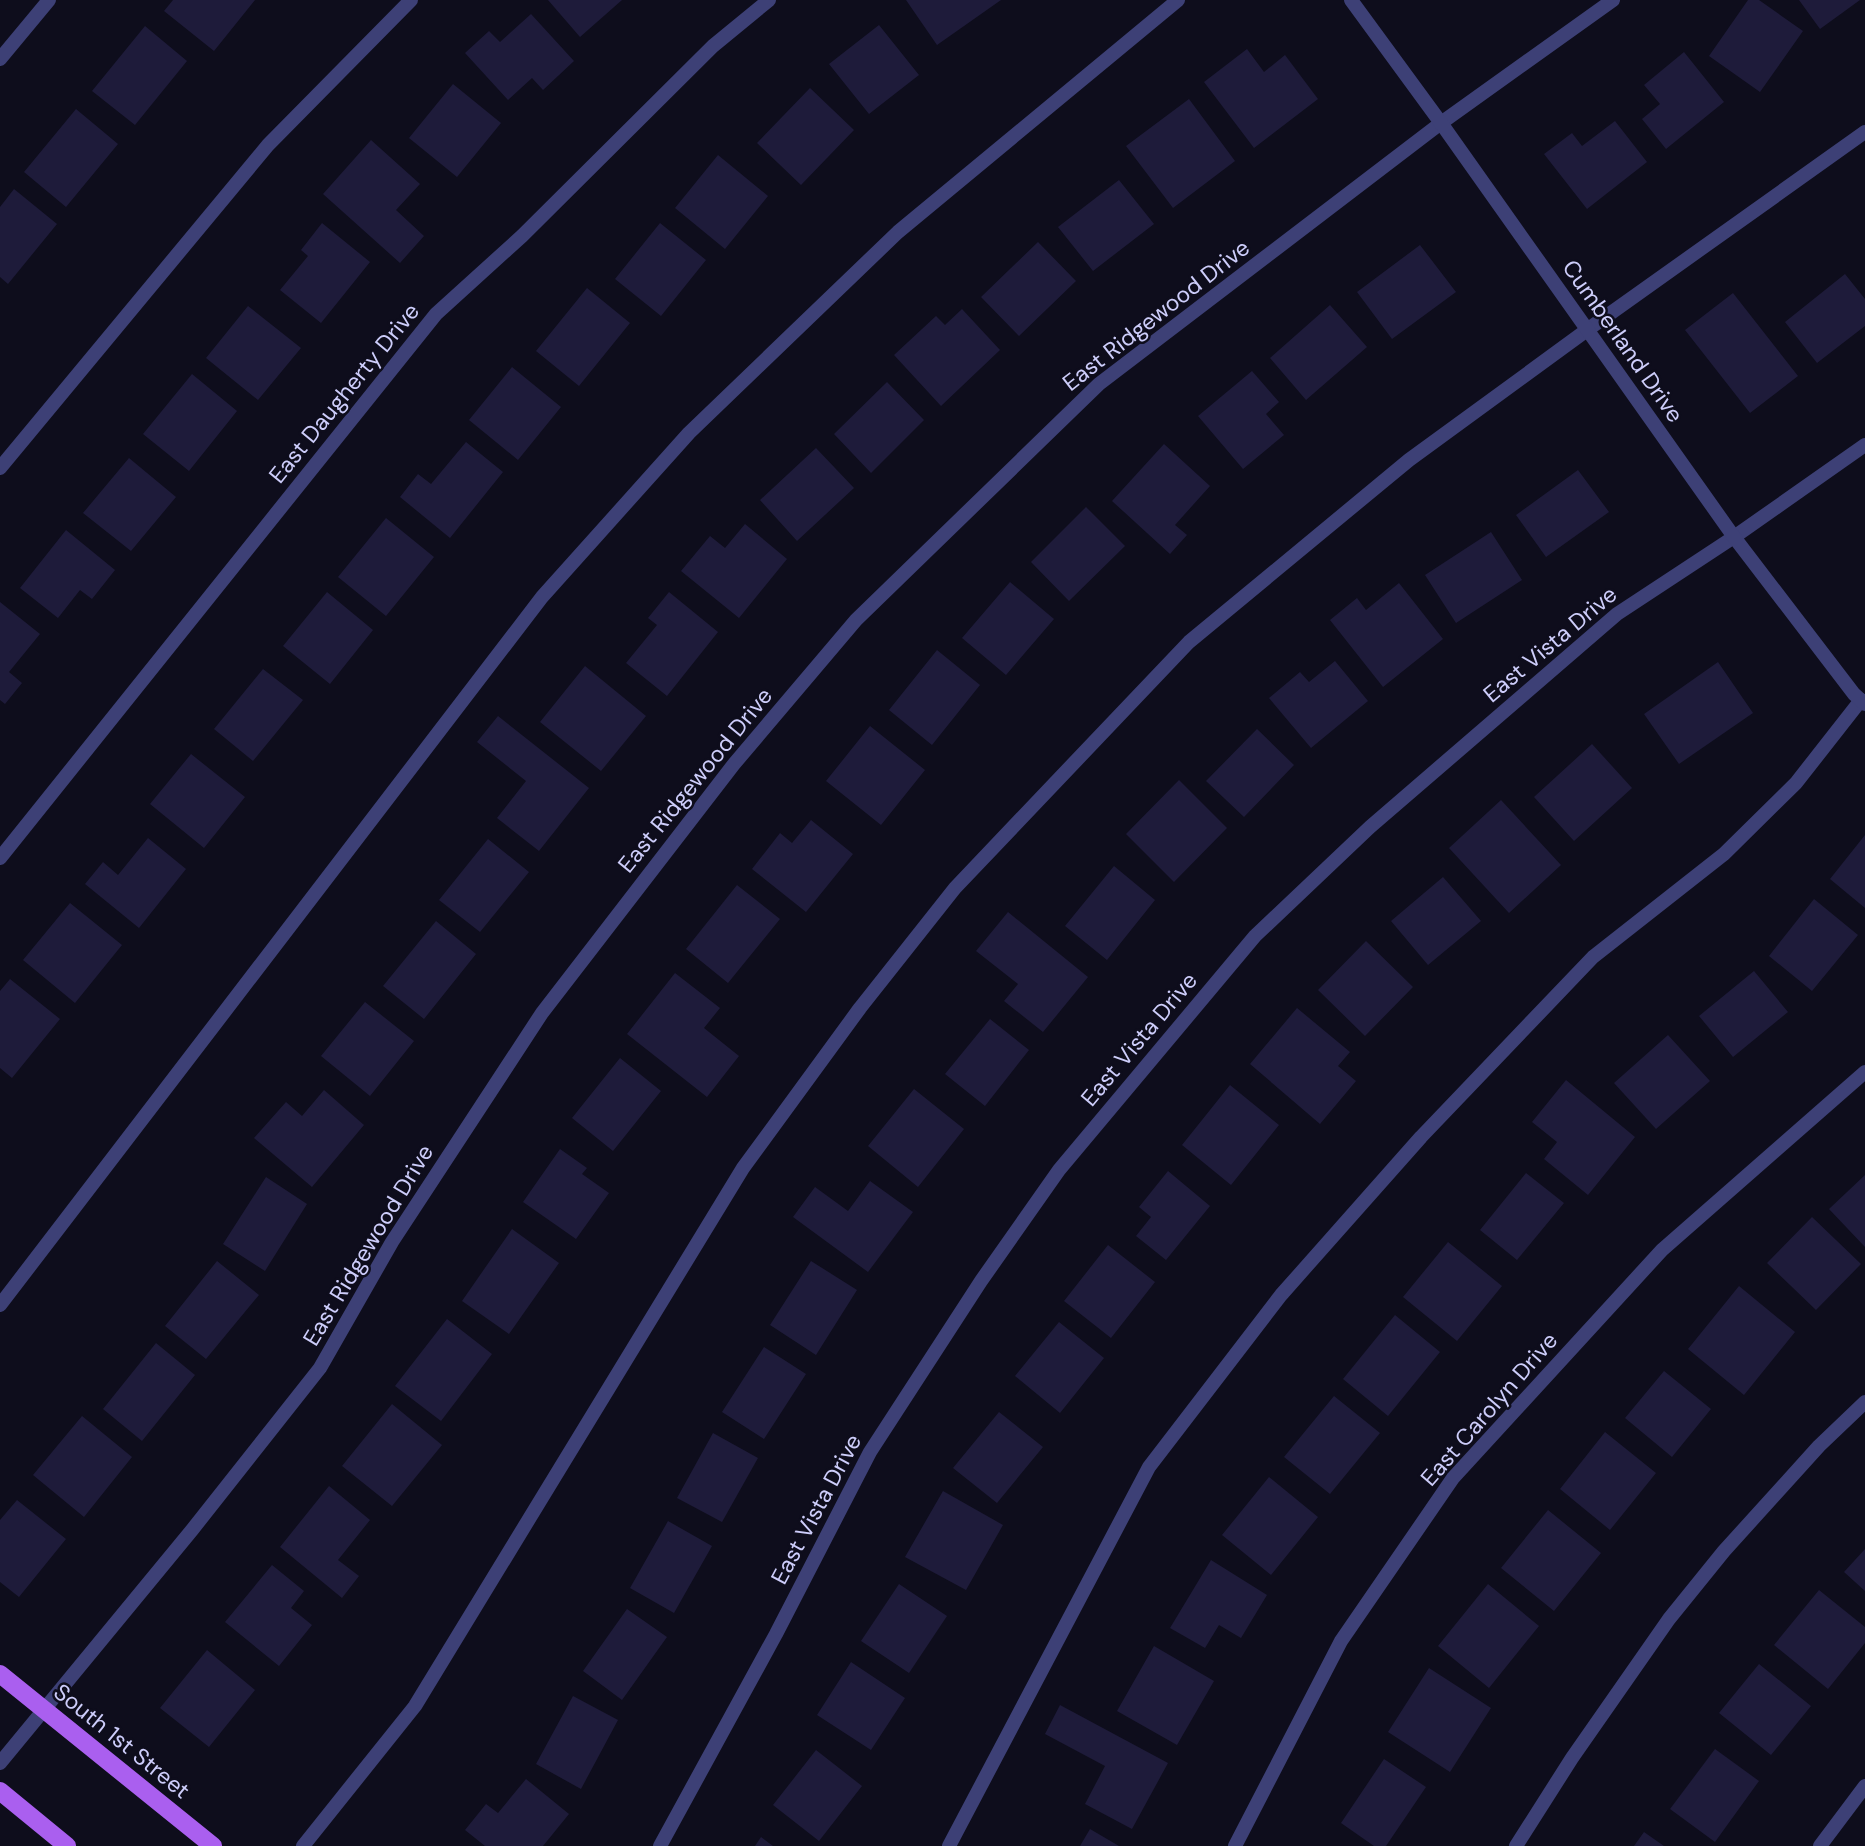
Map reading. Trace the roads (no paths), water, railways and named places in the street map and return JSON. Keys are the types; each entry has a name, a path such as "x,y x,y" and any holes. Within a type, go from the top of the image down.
{"main road":[{"name":"South 1st Street","path":"0,1674 213,1846"},
{"path":"0,1791 68,1846"}],"street":[{"path":"0,59 48,0"},
{"path":"0,468 268,145 411,0"},
{"name":"East Daugherty Drive","path":"0,858 436,314 522,236 713,46 769,0"},
{"path":"0,1305 542,597 689,433 898,232 1178,0"},
{"name":"Cumberland Drive","path":"1351,0 1734,537 1863,702"},
{"name":"East Ridgewood Drive","path":"0,1763 192,1530 320,1368 392,1242 541,1013 734,764 856,620 1099,384 1441,123 1613,0"},
{"path":"303,1846 415,1706 743,1168 860,1008 955,888 1189,642 1409,460 1865,132"},
{"name":"East Vista Drive","path":"660,1846 776,1634 870,1452 981,1281 1059,1171 1255,936 1370,827 1617,614 1734,537 1865,445"},
{"path":"949,1846 1149,1468 1281,1296 1421,1137 1593,957 1724,855 1796,783 1863,702"},
{"name":"East Carolyn Drive","path":"1235,1846 1341,1641 1453,1478 1662,1250 1865,1072"},
{"path":"1516,1846 1572,1758 1669,1619 1724,1551 1810,1456 1865,1402"},
{"path":"1820,1846 1865,1786"}]}
